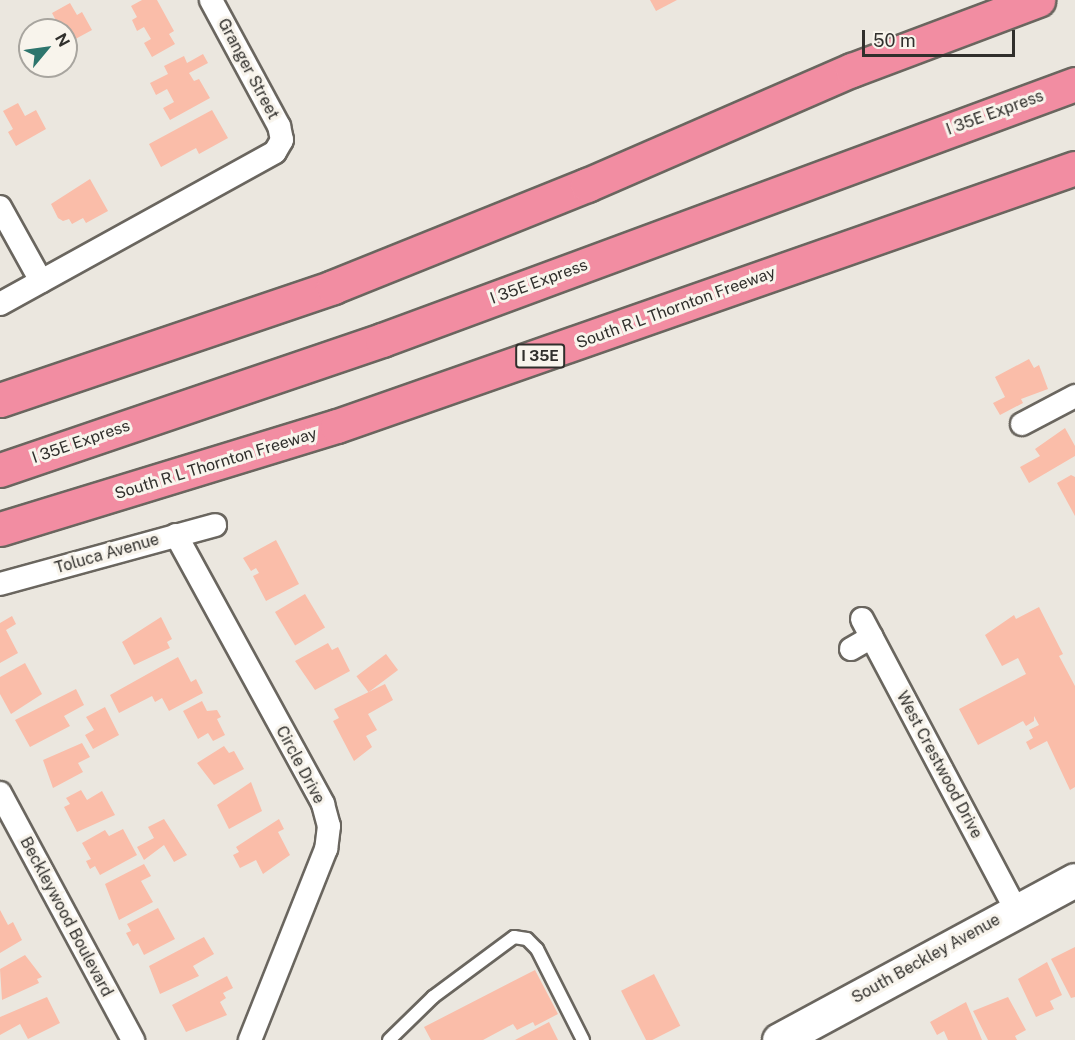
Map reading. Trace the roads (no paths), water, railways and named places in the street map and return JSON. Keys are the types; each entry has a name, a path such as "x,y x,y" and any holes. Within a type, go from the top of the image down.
{"highway":[{"path":"0,400 333,287 587,185 852,70 1038,0"},
{"name":"I 35E Express","path":"0,470 382,340 1075,84"},
{"name":"South R L Thornton Freeway","path":"0,529 337,426 1075,168"}],"street":[{"name":"Granger Street","path":"41,281 275,152 282,140 279,126 211,0"},
{"path":"0,207 41,281 0,304"},
{"path":"1022,424 1075,396"},
{"name":"Toluca Avenue","path":"0,584 215,525"},
{"name":"Circle Drive","path":"176,535 323,804 329,826 326,849 250,1040"},
{"name":"West Crestwood Drive","path":"851,649 867,628 1016,910"},
{"name":"Beckleywood Boulevard","path":"0,793 133,1040"},
{"name":"South Beckley Avenue","path":"778,1040 1075,880"}],"lane":[{"path":"389,1040 427,1002 514,938 526,939 537,949 583,1040"}]}
